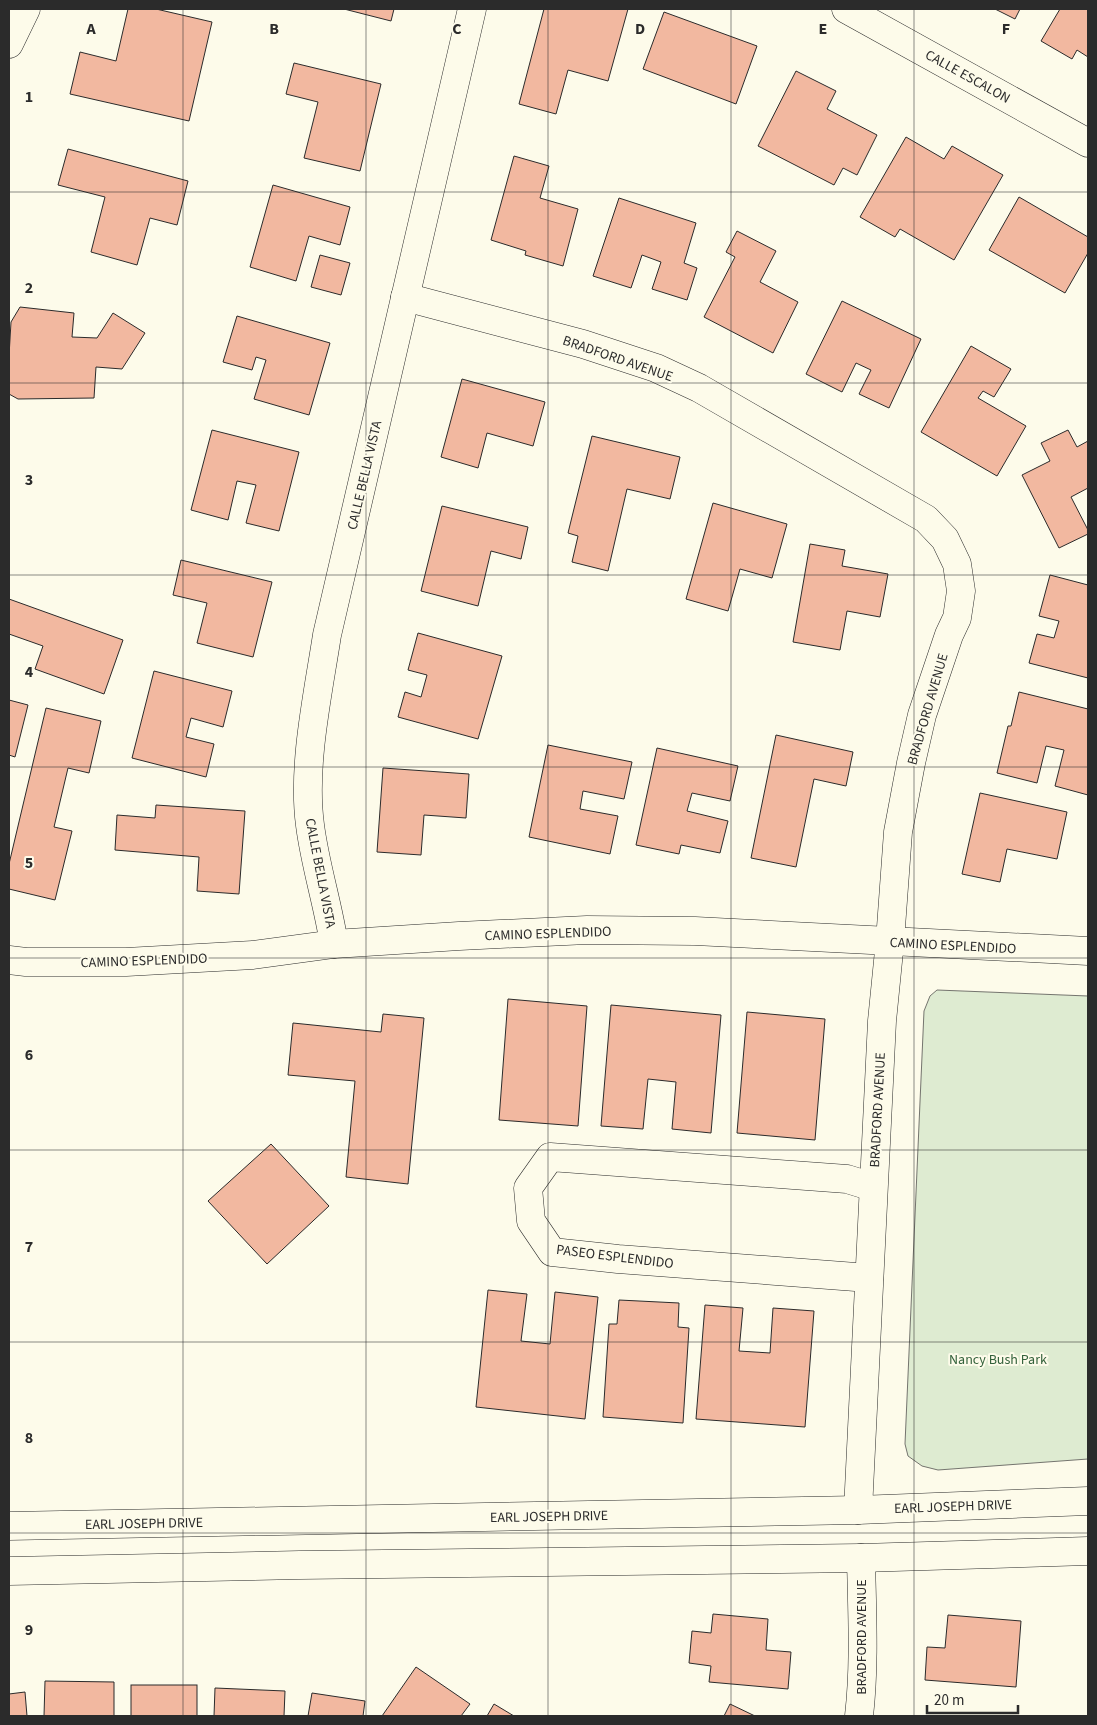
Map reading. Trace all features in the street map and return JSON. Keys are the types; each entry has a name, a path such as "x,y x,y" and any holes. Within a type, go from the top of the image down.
{"street":[{"path":"9,44 26,9"},
{"name":"CALLE BELLA VISTA","path":"334,944 309,823 311,739 327,635 472,9"},
{"name":"CALLE ESCALON","path":"846,9 1088,143"},
{"name":"BRADFORD AVENUE","path":"405,297 583,344 656,368 699,388 926,519 945,539 957,564 961,591 956,618 922,715 898,832 882,1021 858,1510"},
{"name":"CAMINO ESPLENDIDO","path":"9,960 126,962 261,954 334,944 587,930 695,931 1088,951"},
{"name":"PASEO ESPLENDIDO","path":"869,1278 618,1259 552,1252 531,1221 528,1188 550,1157 847,1179 873,1187"},
{"name":"EARL JOSEPH DRIVE","path":"9,1526 858,1510 1088,1501"},
{"path":"9,1571 290,1565 861,1558 1088,1551"},
{"name":"BRADFORD AVENUE","path":"859,1716 864,1643 861,1558"}],"green space":[{"name":"Nancy Bush Park","path":"937,990 1088,996 1088,1459 938,1470 922,1466 908,1456 905,1444 924,1011 930,996"}],"building":[{"path":"128,9 156,9 212,22 189,121 70,94 80,52 116,61"},
{"path":"344,9 394,9 391,21"},
{"path":"544,9 628,9 608,81 568,70 556,114 519,104"},
{"path":"995,9 1020,9 1015,19"},
{"path":"1060,9 1088,9 1088,57 1077,50 1072,59 1041,41"},
{"path":"664,12 757,46 736,104 643,69"},
{"path":"294,63 381,84 360,171 304,158 318,102 286,94"},
{"path":"796,71 836,91 827,109 877,135 857,175 843,168 834,185 758,146"},
{"path":"906,137 944,159 952,146 1003,175 954,260 900,229 895,237 860,217"},
{"path":"68,149 188,181 177,225 150,218 137,265 91,252 105,197 58,185"},
{"path":"514,156 549,166 540,198 578,209 563,266 525,255 526,251 491,240"},
{"path":"273,185 350,207 340,245 309,236 296,281 250,267"},
{"path":"1019,197 1088,237 1088,253 1065,293 989,250"},
{"path":"619,198 696,223 684,263 697,268 687,300 652,289 661,262 642,255 631,288 593,276"},
{"path":"737,231 776,251 760,282 798,302 773,353 704,317 735,257 726,252"},
{"path":"320,255 350,263 341,295 311,287"},
{"path":"842,301 921,339 889,408 859,394 871,370 856,363 842,392 806,374"},
{"path":"20,307 74,313 72,337 97,338 113,313 145,333 122,369 96,367 94,398 18,399 9,394 9,356 11,322"},
{"path":"237,316 330,343 309,415 254,399 266,360 256,357 252,370 223,362"},
{"path":"971,346 1011,369 994,397 983,391 978,398 1026,426 997,476 921,432"},
{"path":"462,379 545,402 533,446 487,433 478,468 441,457"},
{"path":"212,430 299,452 279,531 246,523 256,485 237,481 228,520 191,510"},
{"path":"1068,430 1077,447 1088,441 1088,488 1071,497 1088,530 1088,534 1059,548 1022,475 1050,461 1041,443"},
{"path":"592,436 680,457 670,499 627,489 608,571 572,562 578,536 568,533"},
{"path":"713,503 787,524 772,578 740,569 728,611 686,599"},
{"path":"442,506 528,527 521,559 491,551 478,606 421,591"},
{"path":"810,544 845,550 842,566 888,574 880,617 847,611 840,650 793,642"},
{"path":"181,560 272,582 253,657 197,643 207,603 173,595"},
{"path":"1050,575 1088,585 1088,678 1029,663 1037,634 1054,638 1059,621 1039,616"},
{"path":"9,599 123,640 104,694 35,669 43,646 9,634"},
{"path":"418,633 502,656 478,739 398,717 405,692 421,697 427,675 408,670"},
{"path":"154,671 232,691 223,727 191,718 186,737 214,744 206,777 132,758"},
{"path":"1019,692 1088,709 1088,795 1055,786 1064,750 1046,746 1037,783 997,773 1008,726 1011,726"},
{"path":"9,700 28,705 15,757 9,755"},
{"path":"46,708 101,721 89,773 68,768 54,827 72,831 55,900 9,889 9,864"},
{"path":"776,735 853,752 846,786 814,779 796,867 751,858"},
{"path":"548,745 632,762 624,799 583,791 580,809 618,816 610,854 529,837"},
{"path":"657,748 738,766 730,801 692,793 687,811 728,821 720,853 681,845 679,854 636,845"},
{"path":"383,768 469,774 466,818 424,815 421,855 377,852"},
{"path":"980,793 1067,812 1057,859 1007,849 1000,882 962,874"},
{"path":"156,805 245,811 239,894 197,891 199,857 115,850 117,815 155,818"},
{"path":"508,999 587,1006 578,1126 499,1120"},
{"path":"611,1005 721,1015 711,1133 672,1129 676,1082 648,1079 643,1129 601,1126"},
{"path":"747,1012 825,1019 815,1140 737,1133"},
{"path":"383,1014 424,1018 408,1184 346,1177 355,1081 288,1075 293,1023 381,1032"},
{"path":"271,1144 329,1206 267,1264 208,1201"},
{"path":"488,1290 527,1294 521,1341 550,1344 555,1292 598,1297 585,1419 476,1407"},
{"path":"619,1300 679,1303 678,1327 689,1328 683,1423 603,1417 609,1324 617,1324"},
{"path":"705,1305 743,1308 739,1351 770,1353 773,1308 814,1311 805,1427 696,1419"},
{"path":"713,1614 768,1619 766,1650 791,1652 788,1689 709,1682 711,1666 689,1663 692,1631 711,1633"},
{"path":"948,1615 1021,1621 1016,1687 925,1680 927,1647 945,1648"},
{"path":"416,1667 470,1704 461,1716 382,1716"},
{"path":"45,1681 114,1682 114,1716 44,1716"},
{"path":"131,1685 197,1685 197,1716 131,1716"},
{"path":"215,1688 285,1691 284,1716 214,1716"},
{"path":"25,1692 27,1716 9,1716 9,1694"},
{"path":"312,1693 365,1701 363,1716 308,1716"},
{"path":"494,1704 514,1716 487,1716"},
{"path":"730,1704 755,1716 724,1716"}]}
